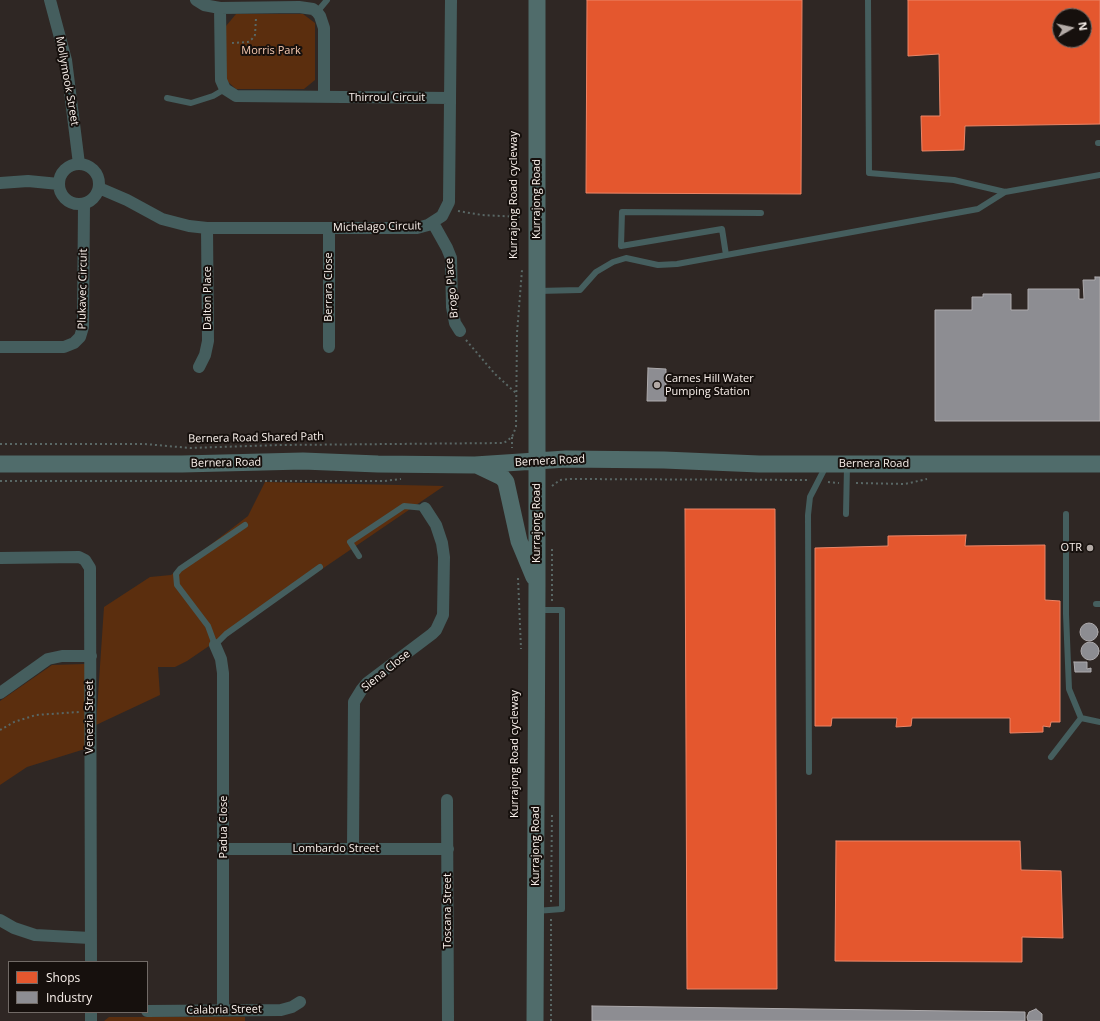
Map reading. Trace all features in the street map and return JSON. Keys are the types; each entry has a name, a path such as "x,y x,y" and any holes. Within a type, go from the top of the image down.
{"main road":[{"name":"Kurrajong Road","path":"535,1021 543,911 545,610 537,584 537,0"},
{"name":"Bernera Road","path":"0,464 182,464 303,462 475,465 508,464 537,460 664,460 759,464 1100,464"},
{"path":"475,465 502,477 506,482 519,541 537,584"}],"street":[{"name":"Mollymook Street","path":"50,0 66,60 79,164"},
{"path":"196,0 204,5 220,8 256,7 269,3 306,8 317,12 324,28 324,98"},
{"path":"447,208 449,196 450,0"},
{"path":"220,8 221,80 225,89"},
{"name":"Thirroul Circuit","path":"225,89 236,96 243,97 450,98"},
{"path":"79,164 92,168 97,174 99,188 94,198 84,204 76,204 64,198 59,184 64,171 70,166 79,164"},
{"path":"0,183 23,181 59,184"},
{"name":"Michelago Circuit","path":"99,188 170,222 207,228 417,228 433,223 442,216 447,208"},
{"name":"Plukavec Circuit","path":"0,347 64,347 74,343 80,337 83,327 84,204"},
{"name":"Brogo Place","path":"433,223 451,258 452,307 456,323 460,331"},
{"name":"Dalton Place","path":"199,367 205,355 208,341 207,228"},
{"name":"Berrara Close","path":"329,228 329,347"},
{"name":"Siena Close","path":"353,848 354,702 367,683 432,634 436,630 443,615 444,557 442,543 436,525 425,508"},
{"name":"Venezia Street","path":"0,558 78,557 88,563 91,575 91,961"},
{"name":"Padua Close","path":"215,645 221,659 223,673 223,1010"},
{"path":"0,693 48,659 62,656 91,656"},
{"name":"Toscana Street","path":"447,800 448,1021"},
{"name":"Lombardo Street","path":"224,850 353,848 448,849"},
{"path":"0,920 14,928 35,935 90,938"},
{"name":"Calabria Street","path":"148,1011 281,1010 292,1007 300,1002"}],"lane":[{"path":"317,12 327,0"},
{"path":"868,0 869,173 954,180 1005,192"},
{"path":"167,98 191,103 213,96 225,89"},
{"path":"537,291 580,290 596,272 613,262 626,258 658,265 677,264 978,209 1005,192 1100,174"},
{"path":"726,255 722,229 622,246 622,212 761,213"},
{"path":"809,772 808,515 810,497 826,464"},
{"path":"846,514 847,464"},
{"path":"359,556 350,542 404,506 425,508"},
{"path":"1066,514 1066,614 1069,689 1081,718"},
{"path":"245,525 180,569 176,574 177,585 208,626 215,645 226,634 320,567"},
{"path":"543,911 562,909 562,610 545,610"},
{"path":"1081,718 1100,722"},
{"path":"1051,757 1081,718"}],"path":[{"path":"220,44 244,43 252,39 256,28 256,7"},
{"path":"447,208 482,215 522,217"},
{"name":"Kurrajong Road cycleway","path":"522,209 523,224"},
{"name":"Kurrajong Road cycleway","path":"512,438 516,427 517,333 522,268"},
{"path":"460,331 470,347 495,374 517,394"},
{"name":"Bernera Road Shared Path","path":"0,444 145,444 190,448 280,445 496,444 504,443 512,438"},
{"path":"0,481 384,481 406,479"},
{"path":"552,492 552,486 560,480 570,479 818,481 905,484 929,479"},
{"path":"545,610 552,543"},
{"path":"518,574 522,654"},
{"path":"0,730 14,722 36,715 90,712"},
{"path":"550,1021 543,911 552,808"}],"green space":[{"name":"Morris Park","path":"236,14 303,14 315,23 315,80 304,89 236,89 226,80 226,26"},
{"path":"265,482 444,486 187,661 175,667 158,667 160,695 96,725 104,607 150,577 171,575 248,516"},
{"path":"85,664 85,749 27,767 0,785 0,701 52,665"},
{"path":"109,1017 245,1017 245,1021 104,1021"}],"building: Shops":[{"path":"587,0 802,0 801,194 586,193"},
{"path":"908,0 1100,0 1100,124 965,126 964,150 922,151 921,116 940,116 939,54 908,56"},
{"path":"685,509 775,509 777,989 687,989"},
{"path":"966,535 965,546 1045,545 1045,600 1060,601 1060,722 1051,722 1050,727 1043,726 1043,732 1010,733 1010,718 912,718 911,726 896,727 897,718 832,718 831,726 815,726 815,548 888,546 888,536"},
{"path":"836,841 1020,841 1021,870 1061,871 1063,938 1022,937 1022,962 835,961"}],"building: Industry":[{"path":"1095,277 1100,277 1100,421 935,421 935,310 972,310 972,297 983,297 983,294 1011,294 1011,310 1028,310 1028,289 1079,289 1079,299 1084,299 1083,280 1095,280"},
{"name":"Carnes Hill Water Pumping Station","path":"648,368 666,369 666,401 647,401"},
{"path":"1089,623 1095,626 1098,632 1095,638 1089,641 1083,638 1080,632 1083,626"},
{"path":"1090,642 1096,645 1099,651 1096,657 1090,660 1084,657 1081,651 1084,645"},
{"path":"1074,662 1087,662 1087,669 1091,668 1091,672 1075,672"},
{"path":"592,1006 1025,1012 1025,1021 592,1021"},
{"path":"1036,1009 1042,1014 1042,1021 1028,1021 1027,1017 1029,1012"}],"place":[{"name":"Carnes Hill Water Pumping Station","path":"657,385"},
{"name":"OTR","path":"1090,548"}]}
